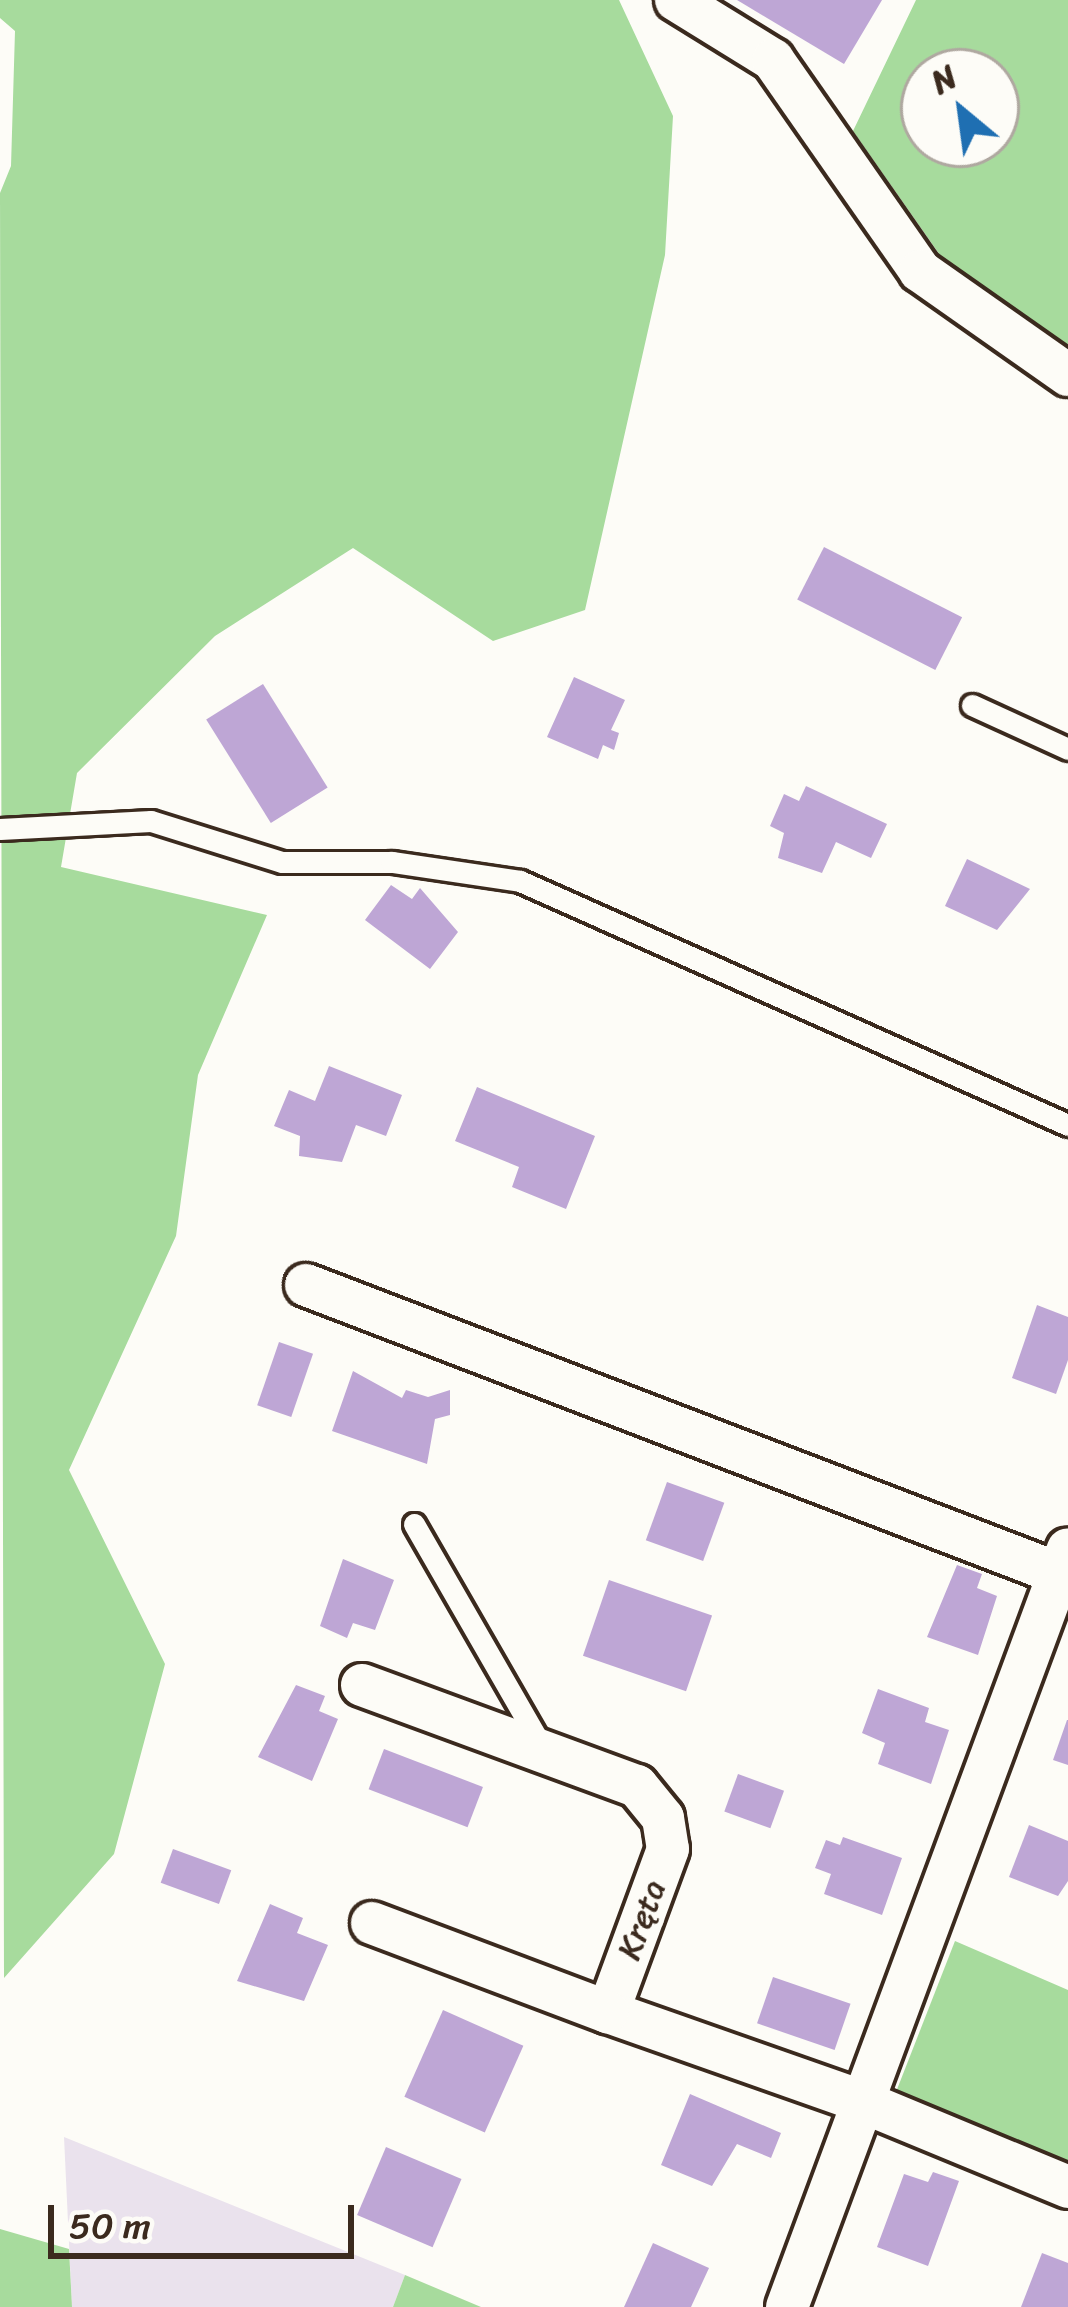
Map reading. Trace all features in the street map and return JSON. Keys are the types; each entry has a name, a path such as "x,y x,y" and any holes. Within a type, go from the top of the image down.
{"street":[{"path":"676,0 773,60 920,271 1068,375"},
{"path":"306,1286 1062,1561 788,2307"},
{"name":"Kręta","path":"362,1685 637,1786 663,1818 668,1849 608,2012"},
{"path":"372,1923 863,2102 1068,2187"}],"lane":[{"path":"972,705 1068,748"},
{"path":"0,829 151,821 282,862 392,862 520,881 1068,1125"},
{"path":"414,1524 546,1754"}],"shaded area":[{"path":"64,2137 405,2275 393,2307 72,2307"}],"green space":[{"path":"0,0 619,0 673,116 665,255 585,610 493,641 353,548 215,636 77,773 61,867 267,915 198,1075 176,1236 69,1470 165,1664 114,1854 4,1978 0,193 11,166 15,31 0,18"},
{"path":"916,0 1068,0 1068,349 942,258 853,131"},
{"path":"955,1941 1068,1990 1068,2164 896,2092"},
{"path":"0,2229 69,2249 72,2307 0,2307"},
{"path":"405,2275 481,2307 393,2307"}],"building":[{"path":"737,0 882,0 844,64"},
{"path":"824,547 962,617 935,670 797,600"},
{"path":"574,677 625,700 611,730 619,733 614,750 603,745 598,759 547,737"},
{"path":"263,684 328,787 271,823 206,720"},
{"path":"806,786 887,824 871,858 836,842 822,873 778,858 784,833 770,826 784,794 799,801"},
{"path":"967,859 1030,889 997,930 945,906"},
{"path":"391,885 412,899 420,888 458,932 430,969 365,920"},
{"path":"329,1066 402,1095 386,1136 356,1125 342,1162 299,1156 300,1136 274,1126 289,1090 315,1101"},
{"path":"477,1087 595,1136 566,1209 512,1187 519,1167 455,1141"},
{"path":"1037,1305 1068,1317 1068,1360 1056,1394 1012,1378"},
{"path":"279,1342 313,1354 291,1417 257,1405"},
{"path":"353,1371 402,1398 406,1390 428,1397 450,1390 450,1415 435,1419 427,1464 332,1431"},
{"path":"667,1482 724,1503 703,1561 646,1540"},
{"path":"343,1559 394,1580 375,1630 353,1623 347,1638 320,1626"},
{"path":"957,1565 982,1574 977,1588 997,1596 978,1655 927,1637"},
{"path":"609,1580 712,1615 686,1691 583,1656"},
{"path":"296,1685 325,1696 319,1711 338,1719 312,1781 258,1757"},
{"path":"878,1689 929,1708 925,1722 949,1730 931,1784 878,1764 885,1743 862,1733"},
{"path":"1068,1720 1068,1765 1053,1760"},
{"path":"384,1749 483,1787 468,1827 369,1789"},
{"path":"738,1774 784,1791 770,1828 724,1812"},
{"path":"1029,1825 1068,1841 1068,1881 1058,1896 1009,1877"},
{"path":"843,1837 902,1858 882,1915 824,1894 831,1874 815,1868 826,1840 840,1845"},
{"path":"173,1849 231,1870 219,1904 161,1883"},
{"path":"270,1904 303,1918 297,1933 328,1945 304,2001 237,1981"},
{"path":"773,1977 851,2004 835,2050 757,2023"},
{"path":"443,2010 523,2046 485,2133 404,2097"},
{"path":"690,2094 781,2133 771,2158 737,2144 712,2186 661,2165"},
{"path":"386,2147 461,2179 433,2247 357,2215"},
{"path":"933,2172 959,2181 928,2266 877,2247 904,2174 928,2182"},
{"path":"653,2243 709,2268 691,2307 624,2307"},
{"path":"1042,2253 1068,2263 1068,2307 1021,2307"}]}
